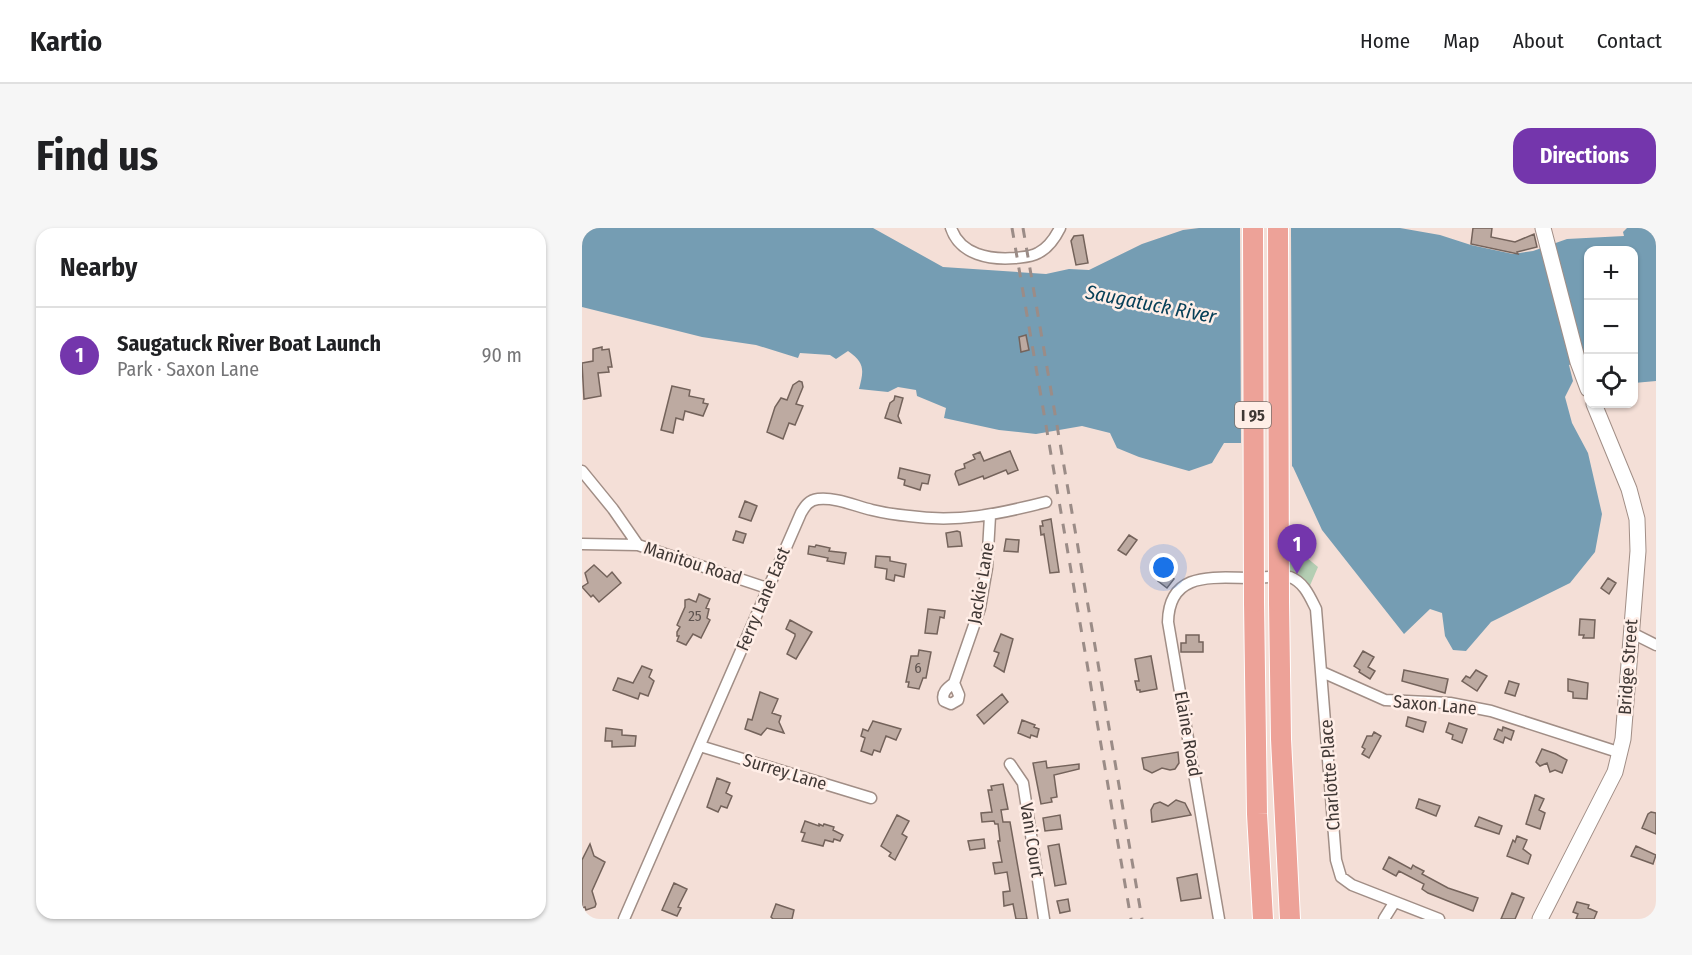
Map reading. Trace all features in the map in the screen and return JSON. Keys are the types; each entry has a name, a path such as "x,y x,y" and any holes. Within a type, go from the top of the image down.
{"highway":[{"name":"I 95","path":"1253,228 1257,814 1263,919"},
{"name":"I 95","path":"1278,228 1281,750 1290,919"}],"main road":[{"path":"1544,236 1584,379"},
{"name":"Bridge Street","path":"1540,919 1615,771 1621,753 1638,551 1637,519 1629,489 1596,408"}],"street":[{"path":"951,228 958,242 966,249 984,256 1006,258 1039,253 1050,244 1060,228"},
{"path":"582,471 638,545"},
{"name":"Ferry Lane East","path":"624,919 767,588 808,502 818,499 837,500 873,510 941,519 990,516 1046,502"},
{"name":"Jackie Lane","path":"954,683 981,608 987,568 990,516"},
{"name":"Manitou Road","path":"582,544 638,545 767,588"},
{"name":"Elaine Road","path":"1219,919 1168,622 1168,608 1174,594 1187,583 1214,578 1290,577 1305,587 1316,609 1322,672"},
{"path":"1630,632 1656,645"},
{"name":"Saxon Lane","path":"1322,672 1385,700 1450,702 1491,711 1621,753"},
{"name":"Charlotte Place","path":"1322,672 1336,860 1341,877 1352,885 1394,903"},
{"name":"Surrey Lane","path":"700,746 871,798"},
{"name":"Vani Court","path":"1010,764 1023,783 1044,919"},
{"path":"1384,919 1394,903 1439,919"}],"green space":[{"path":"1288,542 1318,567 1305,597 1297,588 1280,578"}],"water":[{"name":"Saugatuck River","path":"582,228 873,228 943,267 1046,274 1069,269 1089,270 1142,244 1183,230 1199,228 1400,228 1440,235 1471,245 1513,254 1533,251 1567,239 1624,236 1623,232 1627,228 1656,228 1656,381 1638,383 1638,246 1584,246 1584,360 1569,365 1573,381 1565,397 1572,423 1588,453 1602,514 1595,552 1570,583 1491,622 1466,651 1453,650 1445,636 1442,613 1430,609 1404,634 1322,530 1293,467 1267,443 1224,443 1212,463 1189,471 1139,457 1117,448 1110,433 1082,426 1036,434 999,430 944,418 946,408 917,396 916,390 898,387 888,392 859,389 862,367 858,359 848,351 836,359 830,355 800,353 798,358 756,345 702,337 582,307"}],"pier":[{"path":"1240,228 1291,228 1292,471 1266,446 1241,446"}],"building":[{"path":"1473,228 1492,228 1491,237 1515,242 1534,234 1537,247 1517,252 1518,254 1471,244"},
{"path":"1083,235 1088,263 1076,265 1071,241 1074,236"},
{"path":"1026,335 1029,350 1021,352 1019,337"},
{"path":"602,347 602,350 609,349 612,367 608,367 609,372 598,373 601,396 584,399 582,363 593,361 593,349"},
{"path":"799,381 802,382 803,387 796,404 803,406 795,425 789,423 783,439 767,432 775,407 781,398 787,400 793,385"},
{"path":"672,386 690,390 689,396 704,399 703,403 708,404 703,416 685,411 683,420 676,418 673,433 661,430"},
{"path":"895,396 903,398 898,416 901,423 885,418"},
{"path":"1010,451 1018,470 1008,474 1006,470 984,479 983,476 959,485 956,471 965,468 964,464 975,459 973,455 980,452 984,461"},
{"path":"900,468 930,475 928,484 922,483 920,490 904,485 905,480 898,478"},
{"path":"745,501 757,506 751,521 739,517"},
{"path":"1051,519 1059,572 1050,573 1044,534 1041,535 1040,526 1043,526 1042,521"},
{"path":"736,531 746,534 743,543 733,540"},
{"path":"960,532 962,546 948,547 946,533"},
{"path":"1129,535 1137,540 1126,555 1118,550"},
{"path":"1006,539 1019,540 1018,552 1004,551"},
{"path":"816,545 830,548 829,551 846,553 844,564 808,554 809,546 815,547"},
{"path":"876,556 890,557 890,561 906,564 904,577 895,575 894,581 886,579 887,569 875,567"},
{"path":"594,565 607,577 612,572 621,583 599,602 582,587 588,583 585,573"},
{"path":"1164,572 1174,579 1167,588 1158,581"},
{"path":"1608,578 1616,583 1609,594 1601,588"},
{"path":"699,594 710,599 706,608 709,609 707,618 710,620 701,638 693,634 686,645 677,641 679,636 677,632 680,627 677,625 685,607 685,600 696,602"},
{"path":"928,609 945,611 944,618 940,617 937,634 925,633"},
{"path":"1580,619 1595,620 1594,638 1583,638 1584,635 1579,635"},
{"path":"790,620 812,632 796,659 787,654 795,636 786,629"},
{"path":"1001,634 1013,639 1004,672 994,666 999,653 994,651"},
{"path":"1186,635 1199,635 1199,642 1203,642 1203,652 1181,652 1181,643 1186,643"},
{"path":"919,650 931,652 926,678 923,678 919,689 908,687 909,682 906,682 911,656 918,656"},
{"path":"1363,651 1374,657 1368,667 1375,671 1370,679 1354,666"},
{"path":"1151,656 1157,689 1140,692 1137,690 1135,681 1139,681 1135,659"},
{"path":"642,666 652,670 649,677 654,681 648,696 640,693 638,699 613,690 618,678 633,683"},
{"path":"1404,670 1448,679 1445,693 1402,681"},
{"path":"1476,670 1487,676 1477,691 1462,681 1466,676 1470,678"},
{"path":"1568,679 1588,683 1587,699 1573,698 1573,692 1568,691"},
{"path":"1509,681 1519,684 1515,696 1505,693"},
{"path":"760,692 778,699 772,713 781,716 779,722 784,733 767,728 761,735 745,729 748,719 752,720"},
{"path":"1002,694 1008,702 984,724 977,715"},
{"path":"1408,717 1426,722 1423,732 1406,726"},
{"path":"1022,720 1039,729 1037,737 1031,735 1030,738 1018,733"},
{"path":"873,721 901,729 896,740 886,736 880,752 874,750 872,755 861,751 865,738 861,736 863,729 868,731"},
{"path":"1449,723 1467,729 1462,743 1452,739 1453,735 1446,732"},
{"path":"1503,727 1514,731 1511,740 1505,737 1503,743 1494,739 1498,729 1502,731"},
{"path":"606,728 622,730 622,735 636,736 635,746 612,747 612,741 605,741"},
{"path":"1374,732 1381,736 1369,758 1362,754 1365,749 1362,747 1367,736 1372,736"},
{"path":"1542,749 1567,760 1562,773 1555,770 1550,772 1547,763 1540,766 1536,762"},
{"path":"1178,752 1179,763 1175,769 1162,768 1152,773 1144,769 1142,758"},
{"path":"1046,761 1047,768 1079,764 1079,769 1054,775 1057,797 1051,798 1052,802 1041,804 1033,763"},
{"path":"717,778 730,783 726,793 732,796 727,808 721,806 718,812 707,807"},
{"path":"1003,784 1008,809 1001,810 1003,822 1010,822 1027,919 1016,919 1013,904 1004,906 1003,892 1010,891 1007,872 995,874 993,863 1002,862 998,824 994,821 982,822 981,813 992,812 988,790 992,790 991,786"},
{"path":"1535,795 1544,799 1539,810 1545,813 1540,829 1526,824"},
{"path":"1419,799 1440,806 1436,816 1416,808"},
{"path":"1176,800 1185,803 1191,815 1152,822 1151,810 1154,804 1160,802 1168,806"},
{"path":"1651,812 1656,813 1656,834 1642,828"},
{"path":"897,815 909,821 902,834 907,837 895,860 889,856 891,853 881,846"},
{"path":"1060,815 1062,829 1045,831 1043,818"},
{"path":"1479,817 1502,826 1499,834 1475,826"},
{"path":"805,821 819,826 819,824 823,826 824,824 834,827 833,830 843,835 840,841 825,840 823,846 802,841 805,833 801,832"},
{"path":"1517,836 1527,840 1523,849 1531,855 1528,864 1507,856"},
{"path":"984,839 985,848 970,850 968,841"},
{"path":"590,844 594,856 605,862 592,891 595,907 586,910 585,907 582,908 582,860"},
{"path":"1059,844 1066,884 1055,886 1048,846"},
{"path":"1636,846 1656,855 1653,864 1631,856"},
{"path":"1389,857 1411,869 1413,865 1424,871 1422,874 1448,888 1478,898 1473,911 1428,893 1422,889 1424,884 1399,871 1396,876 1383,869"},
{"path":"1197,874 1201,898 1181,901 1177,878"},
{"path":"674,883 687,889 678,907 681,908 677,916 662,910"},
{"path":"1512,893 1524,898 1515,919 1501,919"},
{"path":"1068,899 1070,911 1060,913 1057,901"},
{"path":"1577,902 1589,905 1588,908 1597,912 1594,919 1576,919 1578,914 1573,912"},
{"path":"776,904 794,910 792,919 773,919 771,917"}],"railway":[{"path":"1012,228 1131,919"},
{"path":"1023,228 1142,919"}],"place":[{"name":"Saugatuck River Boat Launch","path":"1297,574"}]}
